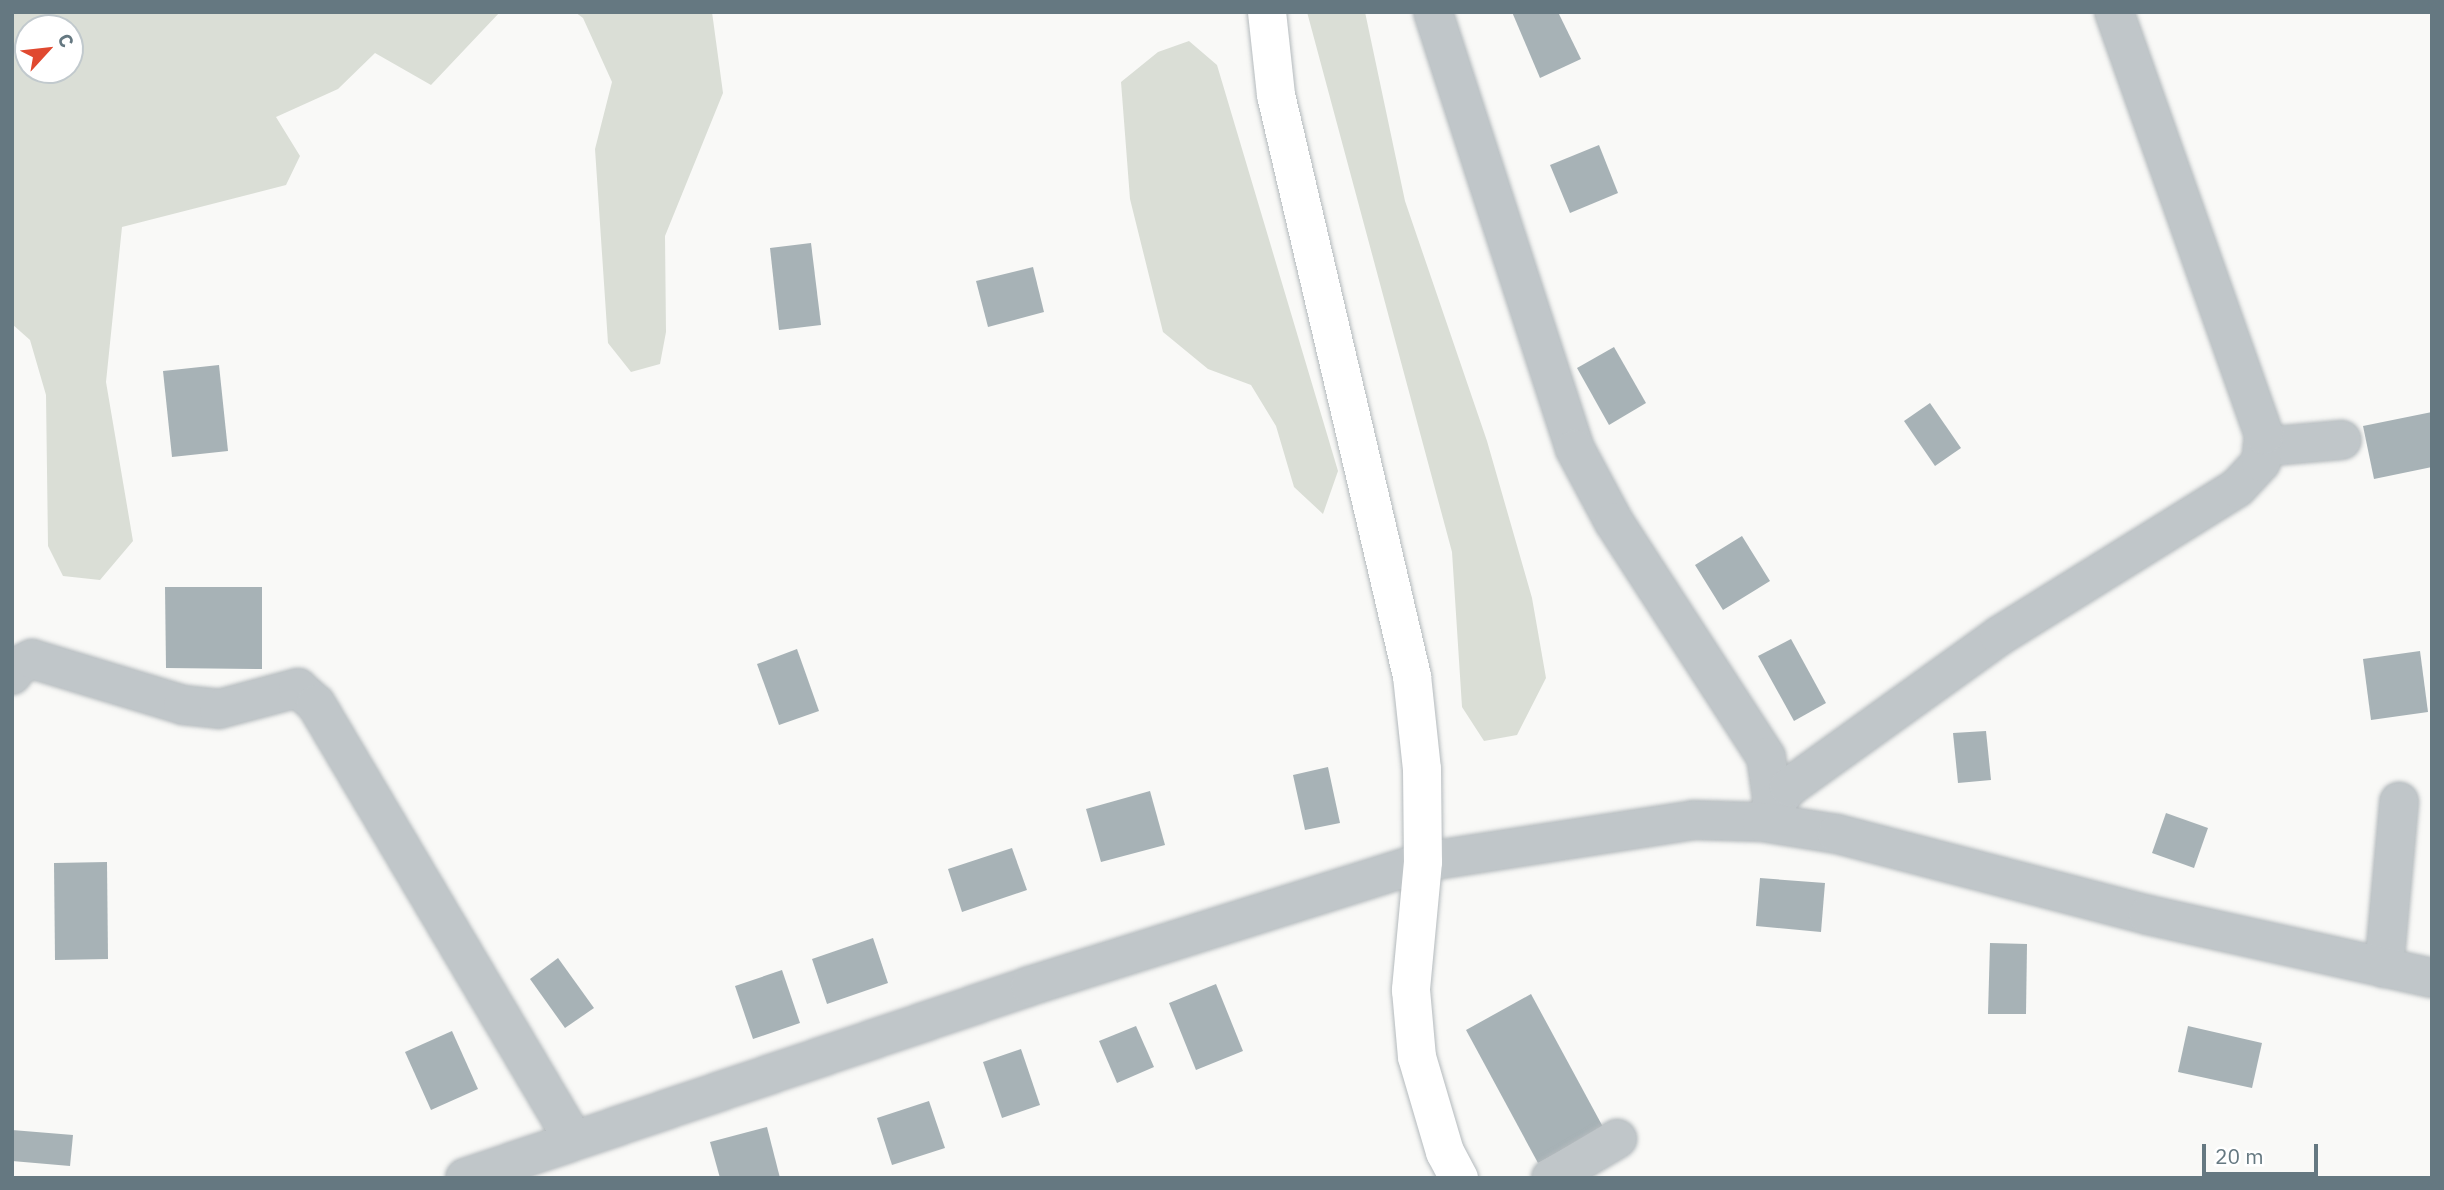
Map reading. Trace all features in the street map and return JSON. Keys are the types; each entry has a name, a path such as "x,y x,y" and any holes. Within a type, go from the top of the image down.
{"main road":[{"path":"1267,12 1276,95 1412,676 1422,769 1423,862 1411,990 1417,1057 1445,1152 1459,1178"}],"street":[{"path":"1433,12 1575,449 1614,522 1745,720 1766,757 1768,814"},
{"path":"1768,814 1789,787 1999,636 2236,488 2261,462 2264,435 2113,12"},
{"path":"2263,447 2342,440"},
{"path":"12,675 18,666 32,659 184,705 219,709 298,688 316,704 573,1139"},
{"path":"2384,968 2399,802"},
{"path":"465,1178 573,1139 1030,986 1423,862 1693,820 1768,814 2148,915 2432,978"},
{"path":"1551,1178 1617,1139"}],"shaded area":[{"path":"12,12 500,12 431,85 375,53 338,89 276,117 300,156 286,185 122,227 106,382 133,541 100,580 63,576 48,546 46,395 30,340 12,324"},
{"path":"575,12 712,12 723,93 665,236 666,332 660,364 631,372 608,343 595,149 612,82 583,18"},
{"path":"1307,12 1365,12 1405,201 1487,441 1532,598 1546,678 1517,735 1484,741 1462,707 1452,552"},
{"path":"1189,41 1217,65 1338,471 1323,514 1294,487 1276,426 1251,385 1208,369 1163,332 1130,199 1121,82 1158,52"}],"building":[{"path":"1512,12 1558,12 1581,59 1540,78"},
{"path":"1599,145 1618,193 1570,213 1550,165"},
{"path":"811,243 821,325 779,330 770,248"},
{"path":"1033,267 1044,312 988,327 976,281"},
{"path":"1614,347 1646,403 1609,425 1577,368"},
{"path":"219,365 228,451 172,457 163,371"},
{"path":"1930,403 1961,448 1935,466 1904,421"},
{"path":"2432,412 2432,467 2374,479 2363,426"},
{"path":"1742,536 1770,581 1723,610 1695,565"},
{"path":"165,587 262,587 262,669 166,668"},
{"path":"1791,639 1826,703 1794,721 1758,656"},
{"path":"797,649 819,711 779,725 757,664"},
{"path":"2420,651 2428,712 2371,720 2363,659"},
{"path":"1986,731 1991,780 1958,783 1953,733"},
{"path":"1328,767 1340,823 1305,830 1293,775"},
{"path":"1150,791 1165,845 1101,862 1086,809"},
{"path":"2166,813 2208,828 2194,868 2152,853"},
{"path":"1012,848 1027,890 962,912 948,869"},
{"path":"107,862 108,959 55,960 54,863"},
{"path":"1760,878 1825,883 1821,932 1756,926"},
{"path":"873,938 888,983 827,1004 812,959"},
{"path":"1990,943 2027,944 2026,1014 1988,1014"},
{"path":"558,958 594,1008 565,1028 530,979"},
{"path":"782,970 800,1023 753,1039 735,986"},
{"path":"1216,984 1243,1051 1196,1070 1169,1003"},
{"path":"1531,994 1603,1127 1538,1163 1466,1030"},
{"path":"1136,1026 1154,1067 1117,1083 1099,1041"},
{"path":"2188,1026 2262,1043 2252,1088 2178,1072"},
{"path":"452,1031 478,1089 431,1110 405,1052"},
{"path":"1021,1049 1040,1105 1002,1118 983,1062"},
{"path":"929,1101 945,1148 892,1165 877,1118"},
{"path":"767,1127 780,1178 720,1178 710,1142"},
{"path":"12,1130 73,1135 70,1166 12,1161"}]}
